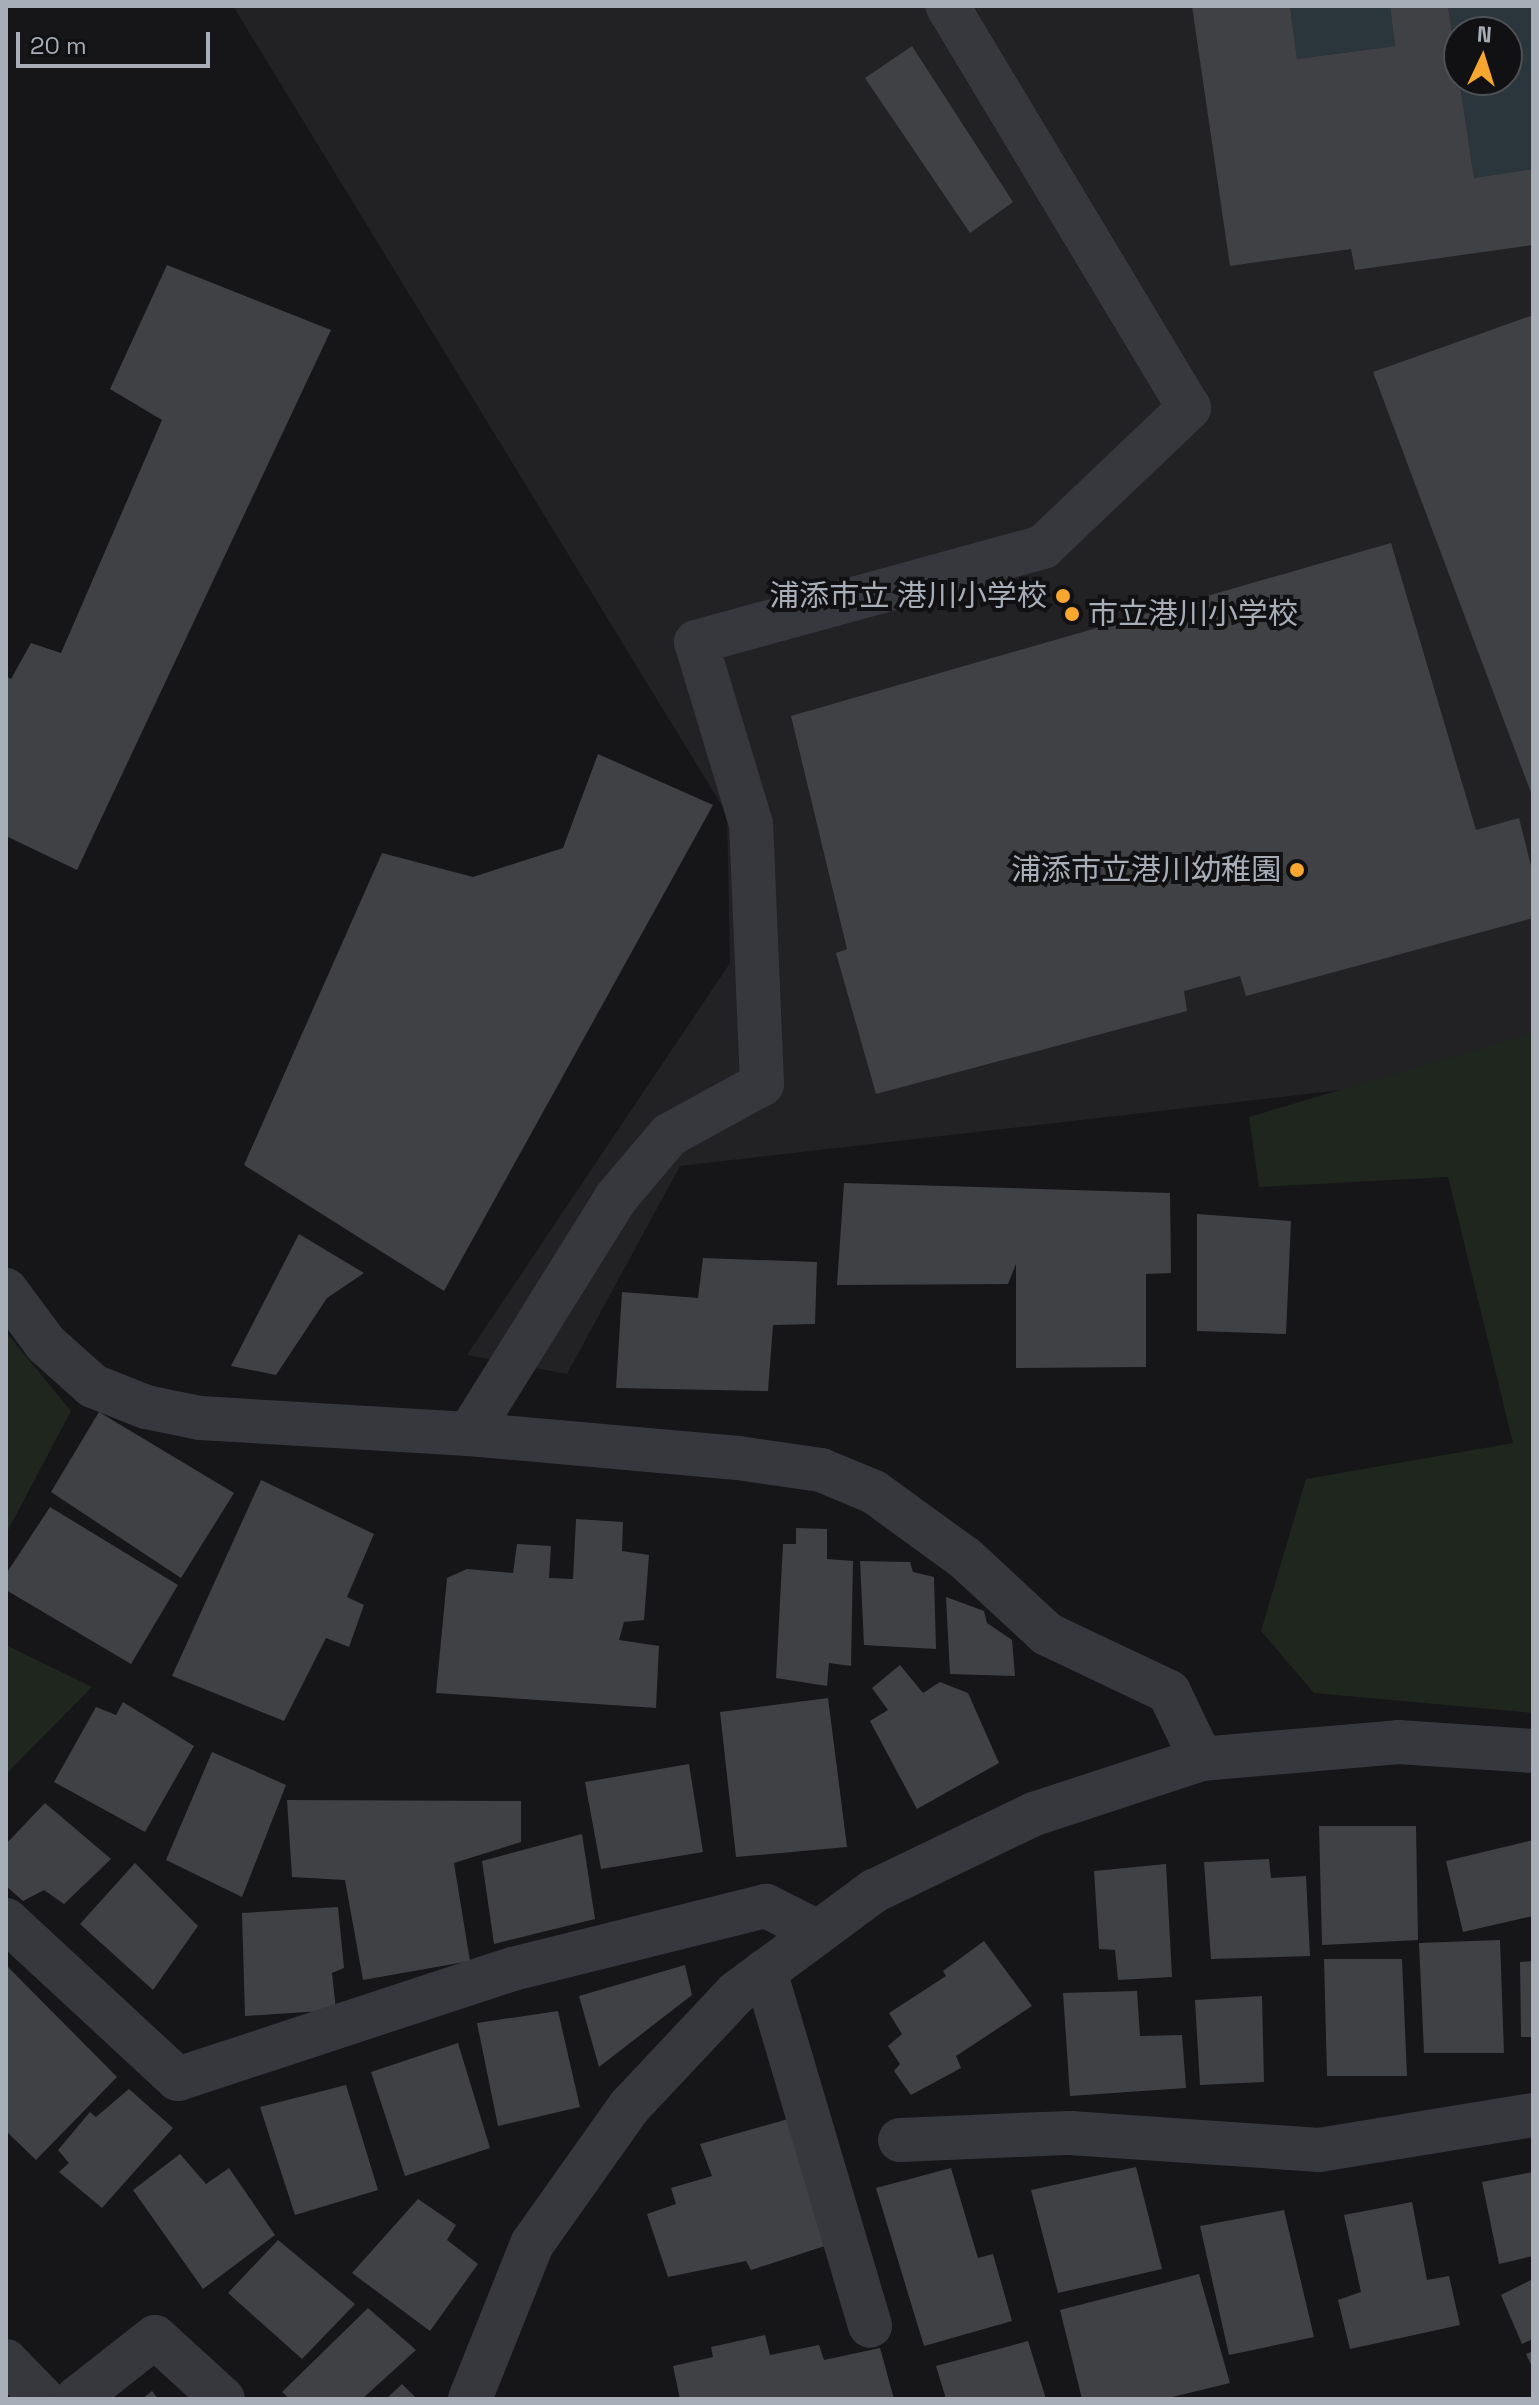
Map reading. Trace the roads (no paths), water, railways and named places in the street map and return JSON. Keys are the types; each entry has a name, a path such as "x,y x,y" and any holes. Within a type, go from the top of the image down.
{"street":[{"path":"469,1434 615,1199 669,1135 762,1084 751,824 696,642 1043,547 1189,408 947,6"},
{"path":"6,1290 46,1344 93,1386 146,1407 200,1418 469,1434 738,1458 821,1470 874,1492 965,1558 1047,1634 1169,1692 1201,1759"},
{"path":"470,2399 532,2244 629,2107 736,1993 874,1891 1034,1814 1201,1759 1398,1742 1533,1751"},
{"path":"6,1920 178,2079 513,1969 766,1906 818,1932"},
{"path":"765,1971 870,2326"},
{"path":"900,2140 1070,2133 1319,2150 1533,2115"},
{"path":"76,2399 155,2337 223,2399"},
{"path":"6,2361 43,2399"}],"place":[{"name":"浦添市立 港川小学校","path":"1063,596"},
{"name":"市立港川小学校","path":"1072,614"},
{"name":"浦添市立港川幼稚園","path":"1297,870"}]}
